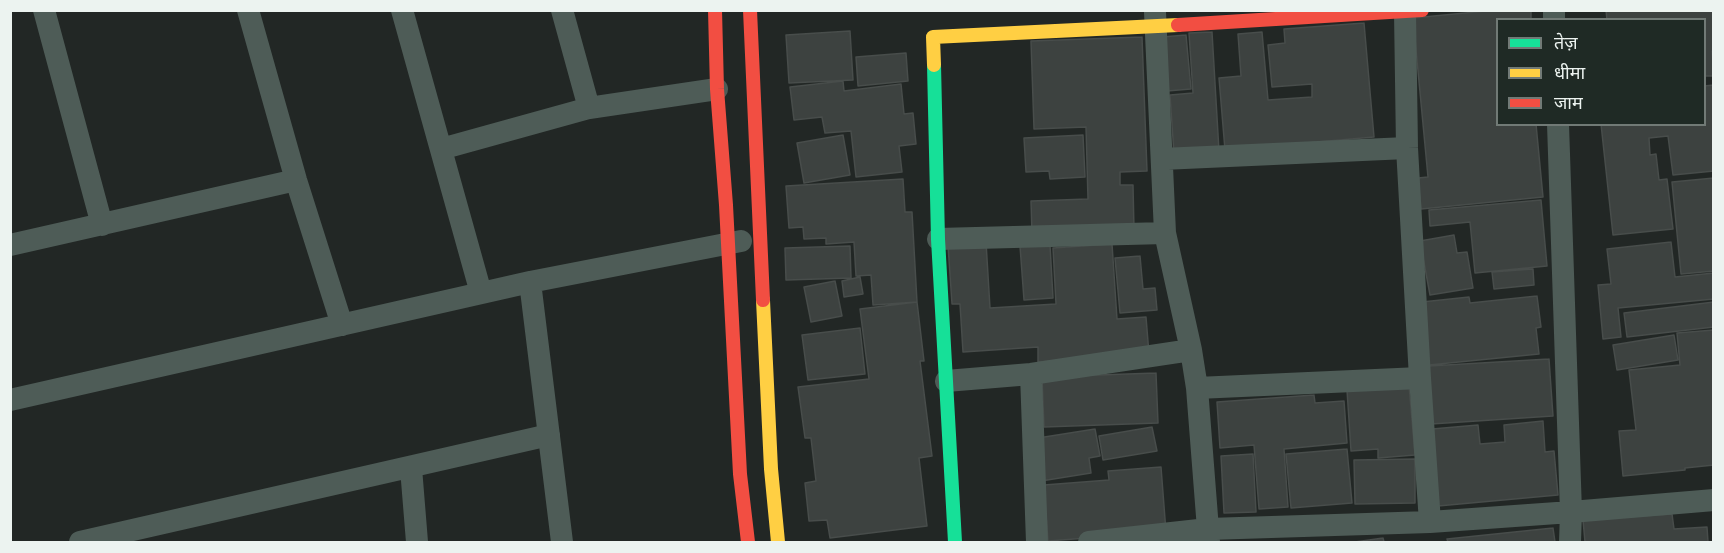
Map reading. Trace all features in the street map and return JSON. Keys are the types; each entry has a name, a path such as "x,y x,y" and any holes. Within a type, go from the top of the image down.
{"street":[{"path":"44,10 102,225"},
{"path":"248,10 296,180 342,325"},
{"path":"402,10 480,293"},
{"path":"562,10 589,108"},
{"path":"715,10 717,90 729,244 740,474 748,543"},
{"path":"750,10 771,469 778,543"},
{"path":"955,543 938,239 933,37 1155,19 1413,11 1407,148 1430,522"},
{"path":"1155,19 1166,233 1197,388 1209,536"},
{"path":"441,149 589,108 717,90"},
{"path":"1558,126 1571,512 1570,543"},
{"path":"1162,159 1407,148"},
{"path":"10,245 296,180"},
{"path":"938,239 1166,233"},
{"path":"10,400 530,282 761,238"},
{"path":"530,282 562,543"},
{"path":"946,381 1031,374 1191,350"},
{"path":"1031,374 1037,543"},
{"path":"1197,388 1420,378"},
{"path":"80,543 549,435"},
{"path":"411,468 417,543"},
{"path":"1089,543 1430,522 1713,500"}],"building":[{"path":"1496,10 1531,10 1531,18 1496,18 1496,126 1536,126 1543,197 1421,209 1418,178 1428,177 1413,18"},
{"path":"1606,10 1714,10 1714,51 1712,51 1714,76 1706,76 1706,18 1607,18"},
{"path":"1364,23 1374,137 1225,150 1219,78 1241,76 1238,34 1262,32 1268,100 1312,97 1312,84 1272,87 1268,45 1285,43 1284,29"},
{"path":"850,31 853,80 789,83 786,35"},
{"path":"1212,32 1219,151 1174,154 1170,95 1193,93 1189,33"},
{"path":"1186,35 1191,89 1167,91 1162,37"},
{"path":"1142,37 1147,171 1120,172 1120,185 1133,185 1134,230 1032,233 1031,201 1088,199 1086,127 1034,129 1031,41"},
{"path":"906,53 908,81 858,86 856,57"},
{"path":"843,81 844,91 901,84 904,114 913,113 916,144 899,146 902,172 856,177 851,131 825,133 822,117 794,120 790,87"},
{"path":"1714,85 1714,171 1673,175 1668,136 1649,138 1650,155 1656,154 1659,180 1667,179 1673,229 1613,235 1601,126 1706,126 1706,86"},
{"path":"843,135 850,175 804,183 797,143"},
{"path":"1083,135 1085,177 1050,179 1049,171 1026,172 1024,138"},
{"path":"1714,178 1714,271 1681,274 1672,182"},
{"path":"903,179 905,212 912,212 917,302 873,305 871,275 856,276 854,242 826,244 826,238 804,239 803,227 789,228 786,186"},
{"path":"1541,200 1547,266 1475,273 1470,222 1430,226 1429,210"},
{"path":"1454,235 1457,253 1467,252 1473,288 1430,295 1420,241"},
{"path":"986,242 990,308 1056,304 1053,248 1112,244 1117,319 1146,317 1149,354 1038,362 1038,347 963,352 960,304 952,304 948,245"},
{"path":"1671,242 1675,277 1714,273 1714,299 1618,308 1621,337 1603,339 1598,285 1611,284 1607,249"},
{"path":"1050,245 1053,298 1024,300 1020,246"},
{"path":"850,246 851,278 786,280 785,248"},
{"path":"1140,256 1143,289 1155,288 1157,310 1120,313 1115,258"},
{"path":"1533,269 1534,285 1494,289 1492,272"},
{"path":"860,277 863,294 844,297 842,281"},
{"path":"835,281 842,316 811,322 804,287"},
{"path":"1537,296 1541,327 1536,328 1539,354 1429,365 1422,302 1469,297 1470,303"},
{"path":"917,302 924,361 920,361 932,456 919,458 927,526 830,538 827,520 809,521 805,483 816,481 811,438 805,438 798,387 869,379 860,309"},
{"path":"1714,302 1714,327 1627,337 1624,313"},
{"path":"860,328 865,374 808,380 802,335"},
{"path":"1714,330 1714,465 1623,476 1619,431 1636,430 1629,370 1680,365 1677,333"},
{"path":"1674,335 1678,360 1617,370 1613,345"},
{"path":"1549,359 1553,416 1431,424 1429,366"},
{"path":"1156,373 1158,423 1044,427 1042,377"},
{"path":"1409,385 1415,455 1378,458 1378,449 1351,451 1347,390"},
{"path":"1314,395 1315,403 1344,401 1347,443 1284,449 1288,507 1259,509 1254,445 1220,448 1217,402"},
{"path":"1543,421 1545,452 1554,451 1558,495 1438,506 1432,429 1478,425 1480,444 1505,442 1504,425"},
{"path":"1152,427 1157,451 1103,460 1099,436"},
{"path":"1095,429 1100,456 1089,458 1091,473 1041,481 1038,438"},
{"path":"1347,449 1352,503 1291,508 1286,454"},
{"path":"1253,454 1256,512 1224,513 1221,456"},
{"path":"1415,459 1415,503 1355,504 1354,460"},
{"path":"1161,467 1166,532 1048,541 1044,485 1109,480 1108,471"},
{"path":"1672,514 1674,529 1707,527 1708,542 1585,542 1583,520"},
{"path":"1553,528 1555,542 1448,542 1447,539"},
{"path":"1383,538 1384,542 1355,542"}],"traffic: fast":[{"path":"934,65 938,239 955,542"}],"traffic: slow":[{"path":"934,65 933,37 1178,25"},
{"path":"763,300 771,469 778,542"}],"traffic: jam":[{"path":"715,10 717,89 726,205 740,474 748,542"},
{"path":"750,10 763,300"},
{"path":"1178,25 1422,10"}]}
